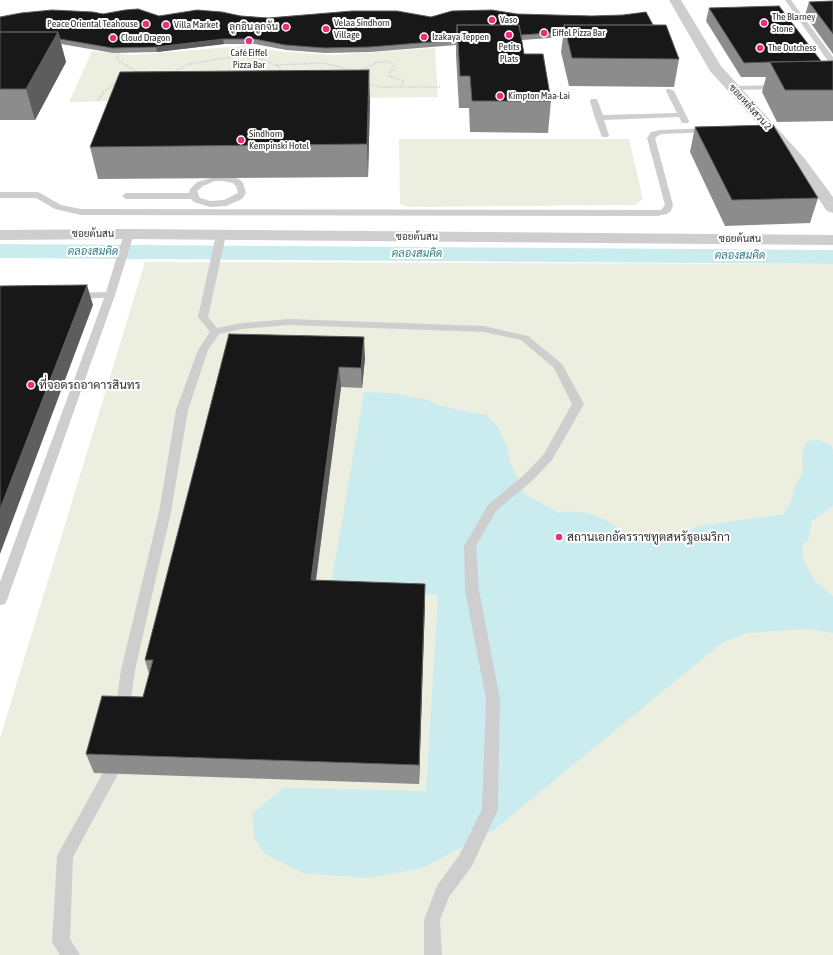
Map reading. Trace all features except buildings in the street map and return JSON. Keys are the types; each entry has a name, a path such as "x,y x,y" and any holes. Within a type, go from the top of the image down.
{"street":[{"name":"ซอยหลังสวน 2","path":"676,0 715,68 766,129 800,162 833,208"},
{"name":"ซอยต้นสน","path":"0,235 126,245 221,236 833,240"}],"lane":[{"path":"788,0 802,14 833,62"},
{"path":"733,88 787,87"},
{"path":"670,91 690,131"},
{"path":"594,101 605,135"},
{"path":"599,118 682,115"},
{"path":"0,195 38,195 58,207 81,212 217,208 664,212 668,209 669,205 650,138 654,134 660,132 722,130"},
{"path":"214,179 229,179 240,184 242,192 239,197 217,208 197,200 194,196 193,192 195,187 214,179"},
{"path":"126,196 194,196"},
{"path":"215,332 203,317 221,236"},
{"path":"0,600 110,295 126,245"},
{"path":"63,296 110,295"},
{"path":"121,715 128,670 165,512 182,410 203,350 215,332 242,326 289,322 484,329 524,338 558,366 578,404 548,457 529,477 492,508 470,546 472,590 493,699 490,809 466,860 442,892 432,920 433,955"},
{"path":"71,955 62,942 65,856 110,774"}],"path":[{"path":"236,56 247,44"},
{"path":"119,53 117,57 119,61 132,67 143,75"},
{"path":"171,77 172,72 189,64 236,56 258,58 278,66 282,73 281,76"},
{"path":"358,72 378,62 388,61 394,65 394,69 390,72 389,76 404,81 401,87"},
{"path":"275,65 322,63 340,66 352,73"},
{"path":"98,100 104,91 123,78"},
{"path":"361,83 381,87 440,87"}],"green space":[{"path":"245,46 278,51 334,55 435,48 438,97 69,102 92,51 131,55"},
{"path":"399,139 629,139 643,199 635,205 408,207 400,204"},
{"path":"145,262 833,264 833,955 0,955 0,738"}],"water":[{"path":"364,392 393,393 428,400 437,405 487,415 499,429 506,445 511,465 525,494 559,513 567,511 587,513 605,520 632,536 674,538 698,526 783,514 790,504 795,486 803,472 802,454 807,441 819,440 831,445 833,450 833,506 812,521 808,540 803,544 802,554 814,580 833,597 833,633 805,629 748,633 723,642 495,829 423,868 367,878 303,873 265,854 254,838 252,814 283,788 426,791 438,595 331,585"}],"waterway":[{"name":"คลองสมคิด","path":"0,251 833,257"}],"place":[{"name":"Vaso","path":"492,20"},
{"name":"The Blarney Stone","path":"764,23"},
{"name":"Peace Oriental Teahouse","path":"146,24"},
{"name":"Villa Market","path":"166,25"},
{"name":"ลูกอิน ลูกจัน","path":"286,27"},
{"name":"Velaa Sindhorn Village","path":"326,29"},
{"name":"Eiffel Pizza Bar","path":"544,33"},
{"name":"Petits Plats","path":"509,35"},
{"name":"Izakaya Teppen","path":"424,37"},
{"name":"Cloud Dragon","path":"113,38"},
{"name":"Café Eiffel Pizza Bar","path":"249,41"},
{"name":"The Dutchess","path":"760,48"},
{"name":"Kimpton Maa-Lai","path":"500,96"},
{"name":"Sindhorn Kempinski Hotel","path":"241,140"},
{"name":"ที่จอดรถอาคารสินทร","path":"31,385"},
{"name":"สถานเอกอัครราชทูตสหรัฐอเมริกา","path":"559,537"}]}
